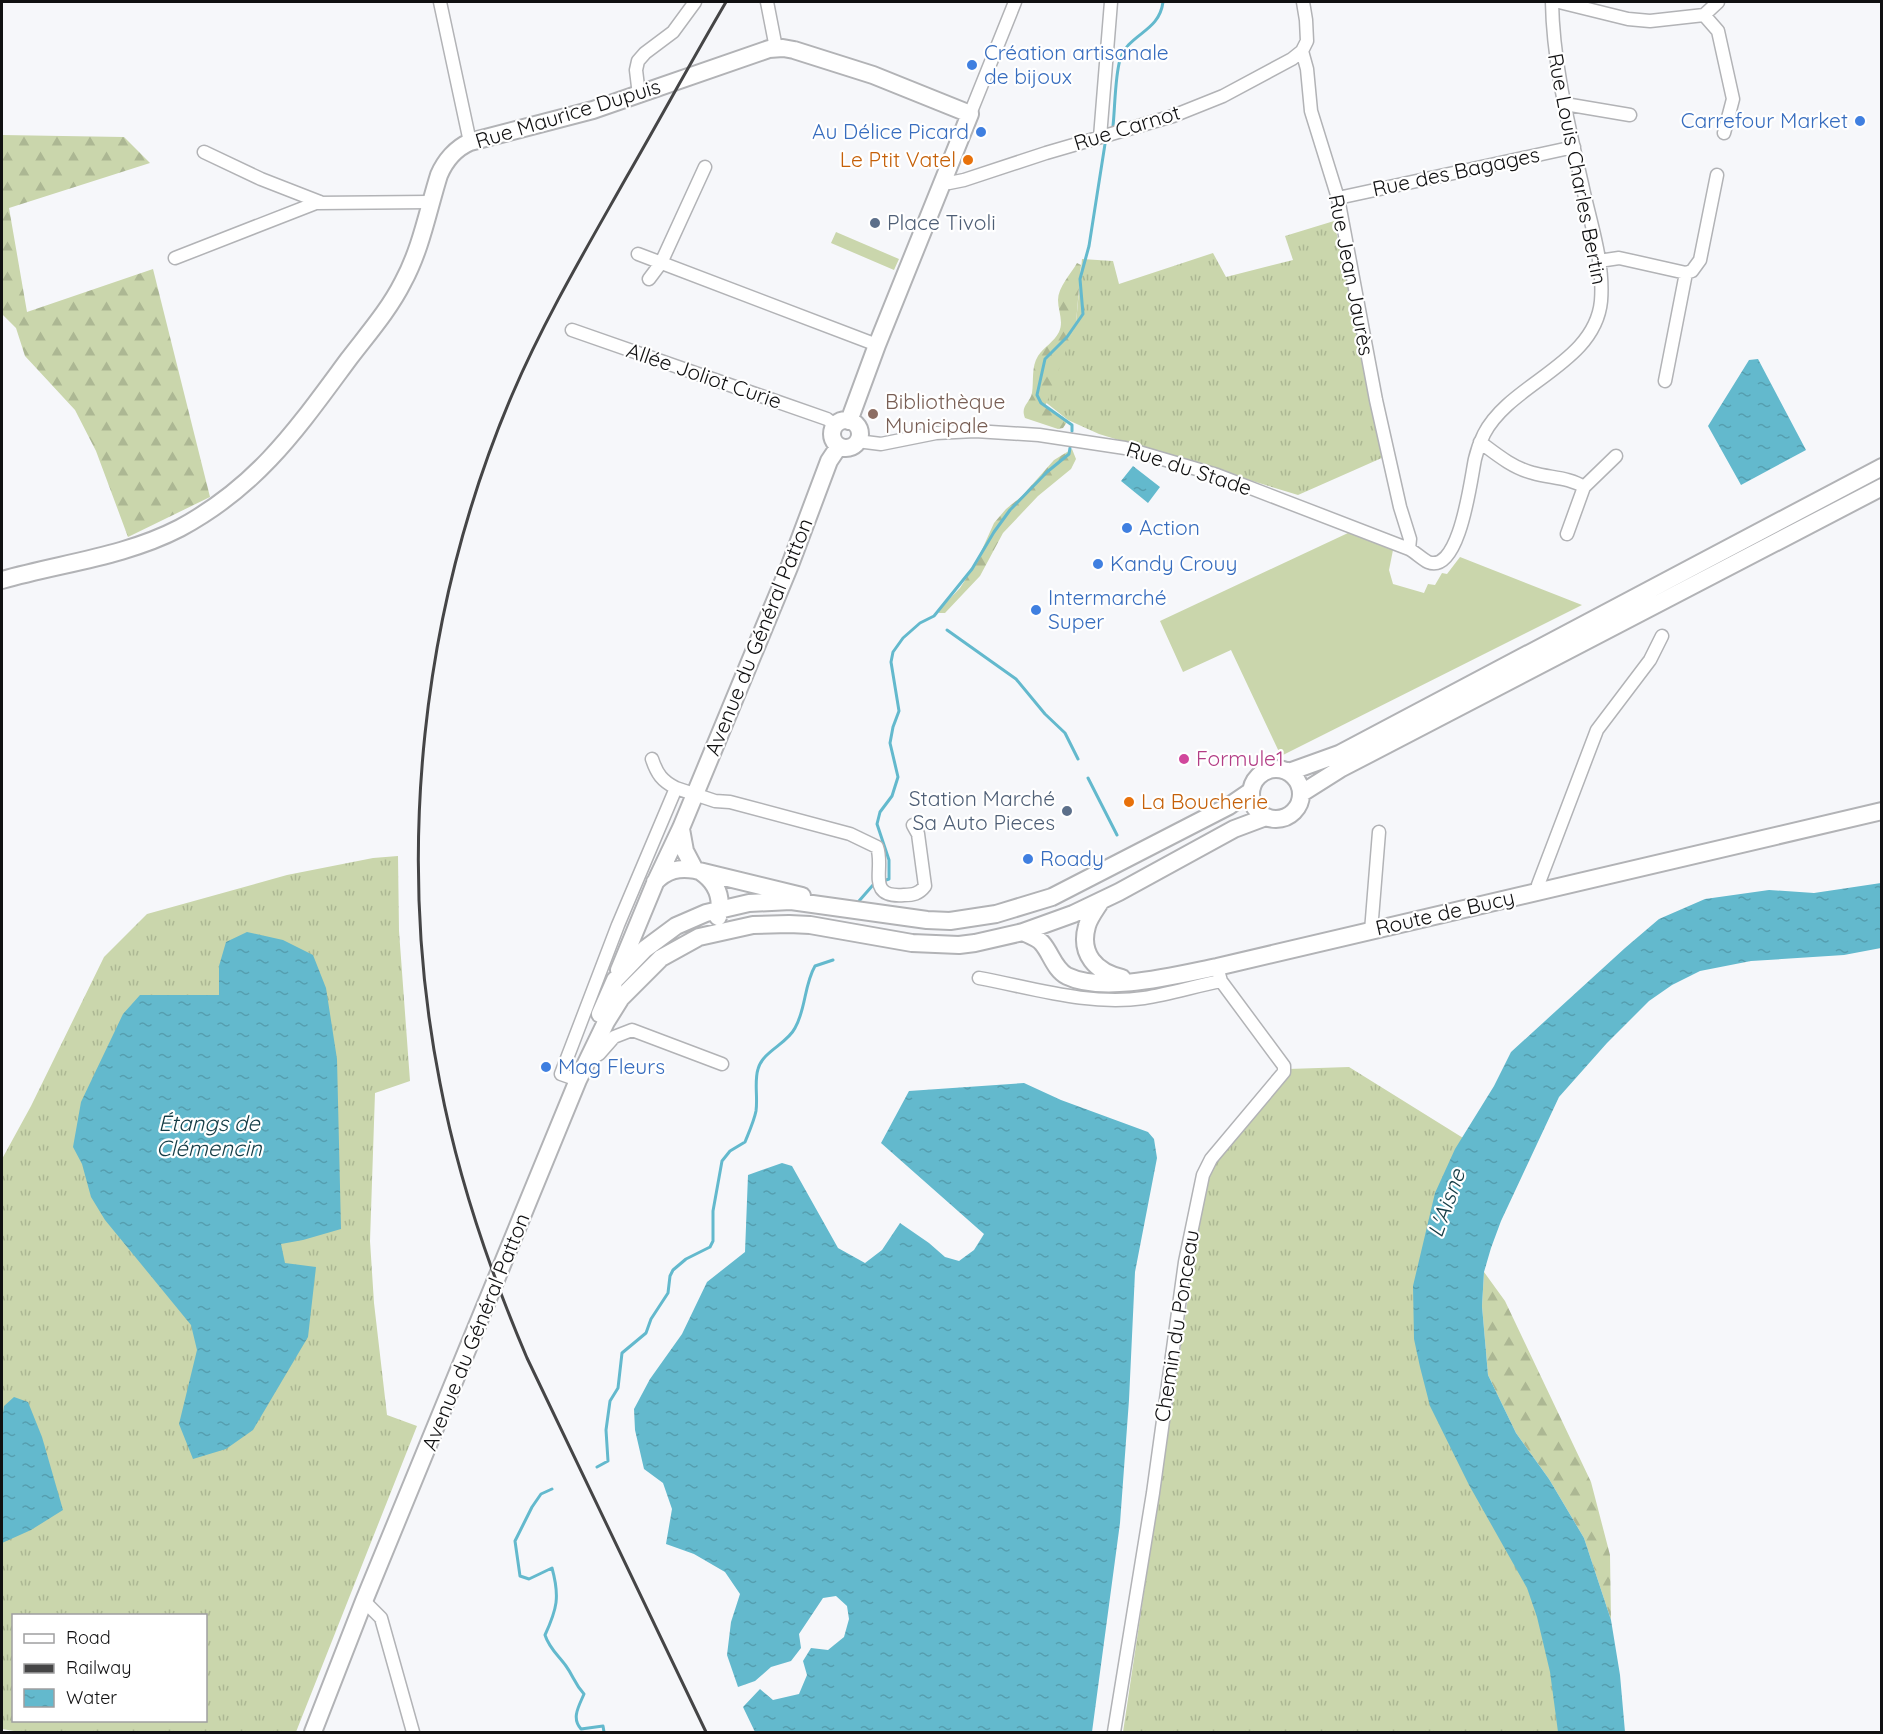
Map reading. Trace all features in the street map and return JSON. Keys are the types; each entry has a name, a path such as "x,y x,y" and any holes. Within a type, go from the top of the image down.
{"main road":[{"name":"Rue Maurice Dupuis","path":"2,580 118,552 147,542 179,528 212,508 254,476 298,427 397,292 413,258 442,168 459,148 470,142 542,125 758,52 776,48 794,50 873,75 970,114"},
{"path":"842,423 857,426 859,430 859,440 852,446 839,446 832,434 842,423 877,345 970,114"},
{"name":"Avenue du Général Patton","path":"313,1732 364,1601 587,1061 600,1014 655,883 681,828 790,565 829,461 839,446"},
{"path":"1289,772 1339,754 1881,467"},
{"path":"1302,793 1340,769 1881,487"},
{"path":"1272,769 1289,772 1296,777 1302,793 1301,802 1290,815 1274,819 1266,817 1254,806 1251,791 1253,784 1264,772 1272,769"},
{"path":"615,980 645,949 664,935 689,919 720,908 749,903 791,901 834,905 896,917 949,921 972,919 1025,906 1052,897 1155,845 1229,806 1251,791"},
{"name":"Route de Bucy","path":"1023,932 1042,942 1059,969 1066,975 1124,984 1219,974 1371,931 1881,811"},
{"path":"647,902 651,921 664,935 679,940 753,925 789,924 810,925 912,943 959,945 1023,932 1101,901 1234,829 1266,817"},
{"path":"587,1061 606,1022 621,998 661,958 711,928 717,918 720,897 716,887 698,871 685,851 681,828"},
{"path":"655,883 667,872 676,869 698,871 778,888 834,905"},
{"name":"Route de Bucy","path":"1101,901 1087,924 1085,946 1088,958 1114,976 1147,981"}],"street":[{"path":"441,2 470,142"},
{"path":"639,94 636,70 638,61 673,32 696,2"},
{"path":"767,2 776,48"},
{"path":"970,114 1015,2"},
{"path":"1100,136 1111,2"},
{"name":"Rue Jean Jaurès","path":"1304,2 1306,41 1302,51 1307,69 1311,111 1338,198 1376,400 1400,507 1410,539 1409,549"},
{"name":"Rue Louis Charles Bertin","path":"1435,562 1448,555 1461,529 1480,442 1497,415 1577,348 1590,333 1600,304 1599,261 1553,40 1552,2"},
{"path":"1559,2 1628,19 1650,21 1704,15 1718,2"},
{"path":"1704,15 1718,31 1733,99 1724,133"},
{"name":"Rue Carnot","path":"943,182 964,180 1100,136 1173,116 1223,96 1292,59 1302,51"},
{"path":"1565,104 1630,115"},
{"name":"Rue des Bagages","path":"1338,198 1574,147"},
{"path":"204,152 261,179 321,202 430,202"},
{"path":"649,279 662,263 705,167"},
{"path":"1599,261 1619,258 1686,273 1692,271 1700,260 1718,175"},
{"path":"175,258 321,202"},
{"path":"638,254 877,345"},
{"path":"1665,381 1686,273"},
{"name":"Allée Joliot Curie","path":"572,330 842,423"},
{"name":"Rue du Stade","path":"859,440 881,444 936,433 975,431 1039,435 1125,448 1217,475 1409,549 1428,562 1435,562"},
{"path":"1480,442 1507,462 1532,473 1576,482 1584,487"},
{"path":"1567,534 1584,487 1616,456"},
{"path":"1539,891 1538,885 1597,730 1650,660 1662,636"},
{"path":"652,759 657,774 666,783 715,801 727,809 852,844 866,844 877,848 879,852 878,883 882,891 889,895 915,894 921,892 925,886 918,834 913,825"},
{"path":"578,1080 561,1074 618,925 676,788"},
{"path":"1371,931 1379,832"},
{"name":"Route de Bucy","path":"979,978 1083,998 1106,1000 1144,998 1219,974"},
{"name":"Chemin du Ponceau","path":"1114,1732 1153,1493 1185,1262 1203,1175 1212,1159 1284,1072 1284,1066 1219,974"},
{"path":"587,1061 599,1054 614,1038 632,1030 722,1064"},
{"path":"364,1601 381,1618 413,1732"}],"green space":[{"path":"2,135 124,137 150,163 9,208 27,312 153,269 210,497 128,537 96,451 75,410 25,356 16,328 2,314"},
{"path":"1334,221 1384,457 1298,495 1099,434 1068,420 1044,401 1076,323 1082,259 1113,261 1119,284 1213,253 1226,277 1293,260 1285,236"},
{"path":"836,232 899,259 894,270 831,243"},
{"path":"1077,263 1081,265 1076,323 1045,407 1063,417 1067,422 1063,428 1058,429 1025,418 1024,407 1032,393 1036,360 1057,336 1060,328 1058,300 1060,290"},
{"path":"1072,449 1076,459 1071,469 1038,496 1003,533 980,576 945,613 939,613 938,611 960,588 976,563 994,523 1054,460"},
{"path":"1348,533 1393,550 1389,570 1393,584 1424,593 1428,584 1435,585 1442,573 1447,574 1460,557 1582,605 1281,756 1231,650 1183,672 1160,621"},
{"path":"398,856 399,931 410,1081 375,1093 370,1241 374,1303 387,1415 417,1426 296,1732 15,1732 2,1729 2,1159 31,1106 104,957 147,914 287,875 373,858"},
{"path":"1349,1067 1476,1146 1442,1332 1583,1732 1123,1732 1207,1171 1288,1069"},
{"path":"1484,1272 1505,1301 1591,1482 1610,1555 1611,1620 1584,1538 1549,1479 1516,1433 1488,1375 1482,1306"}],"water":[{"path":"1758,359 1806,450 1741,485 1708,426 1749,360"},
{"path":"1133,466 1160,487 1148,503 1121,481"},
{"name":"L'Aisne","path":"1881,883 1881,948 1844,955 1751,961 1700,971 1672,985 1649,1001 1607,1043 1559,1097 1501,1221 1484,1272 1482,1306 1488,1375 1516,1433 1549,1479 1584,1538 1611,1620 1620,1675 1625,1732 1558,1732 1550,1672 1537,1617 1527,1588 1469,1485 1430,1406 1420,1367 1414,1339 1413,1286 1435,1193 1455,1149 1494,1086 1511,1052 1659,919 1705,899 1769,890 1814,893"},
{"name":"Étangs de Clémencin","path":"247,932 283,940 313,955 326,988 337,1059 341,1229 281,1244 285,1263 316,1267 308,1337 253,1430 226,1449 193,1459 179,1424 197,1350 191,1325 105,1220 91,1197 82,1164 73,1147 81,1102 123,1014 140,995 219,995 219,966 226,942"},
{"path":"1024,1083 1061,1100 1148,1132 1154,1139 1157,1158 1135,1272 1120,1523 1092,1732 755,1732 743,1707 760,1689 773,1700 799,1694 807,1675 803,1661 811,1648 828,1650 844,1637 849,1619 847,1606 836,1596 823,1598 799,1634 801,1648 791,1661 771,1667 755,1681 738,1687 727,1655 731,1622 740,1594 725,1572 694,1554 666,1544 672,1509 663,1483 644,1469 635,1430 634,1409 650,1379 682,1334 707,1282 745,1252 748,1175 782,1163 792,1166 838,1248 865,1263 882,1250 900,1223 945,1257 959,1261 974,1250 984,1234 881,1143 909,1091"},
{"path":"14,1397 28,1402 42,1437 63,1510 31,1530 2,1543 2,1420 4,1406"}],"waterway":[{"path":"1113,126 1120,60 1130,44 1156,20 1163,2"},
{"path":"1072,431 1072,425 1041,403 1037,395 1045,359 1067,337 1083,314 1080,279 1089,246 1105,144"},
{"path":"886,880 889,879 889,860 877,824 880,812 892,796 898,777 890,743 899,711 891,662 893,652 903,638 920,623 934,616 972,569 1010,510 1047,472 1069,454 1070,448"},
{"path":"947,630 1016,679 1045,714 1065,733 1078,759"},
{"path":"1088,778 1117,835"},
{"path":"859,901 873,885"},
{"path":"597,1467 608,1461 606,1430 610,1401 618,1388 622,1353 646,1333 651,1319 668,1293 673,1270 686,1259 710,1247 713,1241 713,1211 722,1161 730,1151 745,1142 750,1130 756,1111 758,1069 765,1057 787,1039 799,1021 811,973 815,966 833,960"},
{"path":"552,1489 541,1494 515,1541 520,1576 529,1579 552,1568 556,1587 556,1603 545,1635 551,1648 584,1694 576,1716 578,1725 581,1729 603,1726 604,1732"}],"railway":[{"path":"706,1732 527,1358 476,1223 447,1118 426,997 419,909 419,822 425,734 437,647 456,561 481,477 524,367 552,312 726,2"}],"place":[{"name":"Création artisanale de bijoux","path":"972,65"},
{"name":"Carrefour Market","path":"1860,121"},
{"name":"Au Délice Picard","path":"981,132"},
{"name":"Le Ptit Vatel","path":"968,160"},
{"name":"Place Tivoli","path":"875,223"},
{"name":"Bibliothèque Municipale","path":"873,414"},
{"name":"Action","path":"1127,528"},
{"name":"Kandy Crouy","path":"1098,564"},
{"name":"Intermarché Super","path":"1036,610"},
{"name":"Formule1","path":"1184,759"},
{"name":"La Boucherie","path":"1129,802"},
{"name":"Station Marché Sa Auto Pieces","path":"1067,811"},
{"name":"Roady","path":"1028,859"},
{"name":"Mag Fleurs","path":"546,1067"}]}
